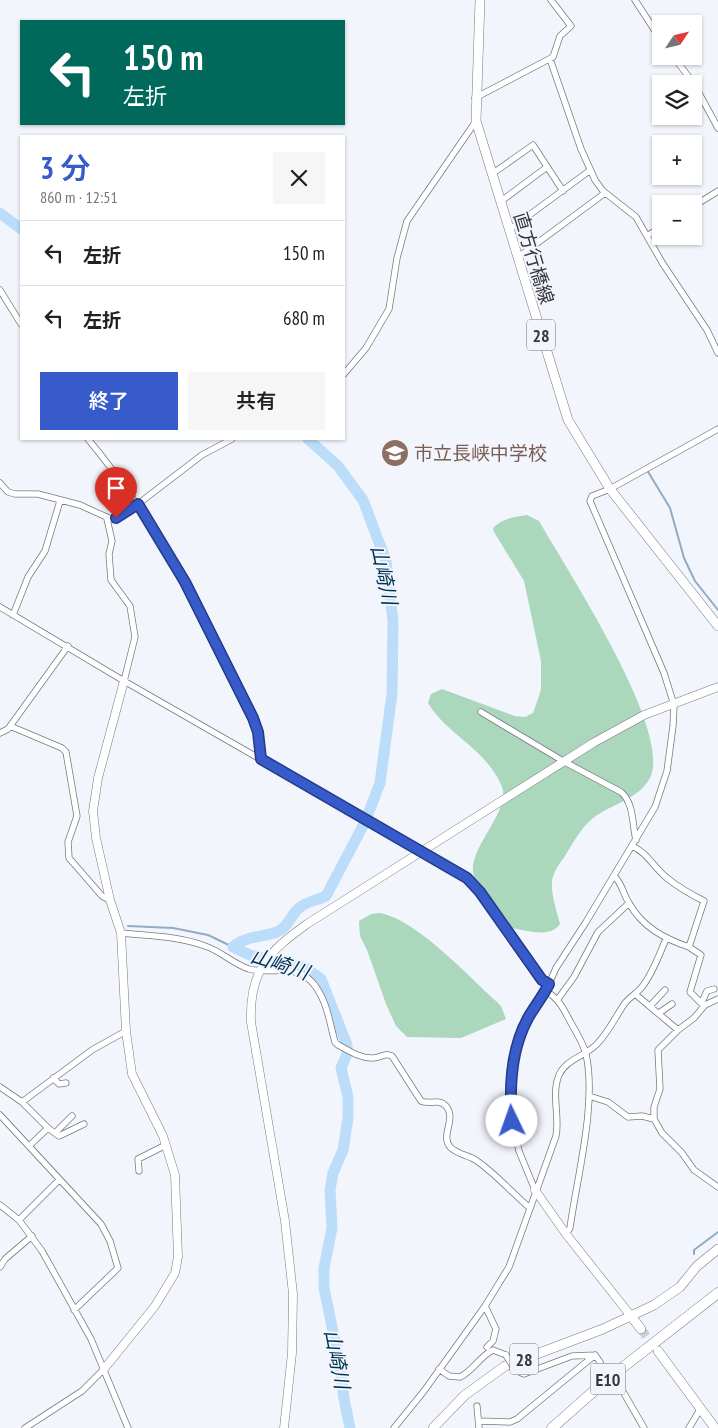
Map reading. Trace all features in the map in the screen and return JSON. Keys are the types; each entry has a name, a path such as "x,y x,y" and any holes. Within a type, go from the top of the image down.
{"highway":[{"name":"E10","path":"552,1428 604,1382 718,1293"},
{"name":"E10","path":"667,1334 718,1300"}],"main road":[{"name":"直方行橋線","path":"480,0 475,98 476,121 568,420 610,489 718,626"},
{"name":"28","path":"433,1428 465,1395 505,1366 631,1316 654,1304 680,1287 696,1266 718,1249"},
{"path":"631,1316 641,1329"},
{"path":"658,1351 715,1428"}],"street":[{"path":"551,0 571,26 560,36 550,60 553,73 590,171 605,193 636,217 663,264 708,330 718,353"},
{"path":"635,0 652,26"},
{"path":"475,98 550,60"},
{"path":"680,65 694,84 718,128"},
{"path":"345,373 366,348 389,309 400,246 407,221 476,121"},
{"path":"492,174 533,145 563,191"},
{"path":"500,202 547,167"},
{"path":"509,230 590,171"},
{"path":"702,201 718,191"},
{"path":"517,258 605,193"},
{"path":"648,236 652,233"},
{"path":"0,290 20,322"},
{"path":"631,1316 566,1234 535,1190 514,1136 510,1085 515,1052 528,1019 546,991 556,968 655,807 667,771 674,726 674,705 655,650 590,501 592,496 610,489 718,429"},
{"path":"89,440 138,504 185,582 253,718 258,732 261,759"},
{"path":"0,483 8,492 15,494 38,494 80,505 107,519 116,518 138,504 181,470 230,440"},
{"path":"13,615 28,577 45,551 60,501"},
{"path":"25,1428 82,1391 104,1369 155,1306 175,1273 178,1257 178,1216 174,1175 166,1145 132,1074 126,1031 121,933 110,900 96,838 93,811 98,778 135,637 130,606 111,580 110,554 112,541 107,519"},
{"path":"0,607 124,681 454,870 473,884 542,980 549,984"},
{"path":"0,733 10,726 68,646"},
{"path":"284,1428 292,1353 293,1294 285,1221 250,1022 253,990 260,970 268,957 281,943 307,924 563,761 622,726 718,687"},
{"path":"481,712 626,796 636,840"},
{"path":"10,726 62,748 66,752 77,816 68,842 69,858 102,896 110,900"},
{"path":"632,846 643,851 649,861 668,880 704,902 689,946"},
{"path":"614,876 621,884 629,903 649,927 666,939 689,946 701,955 690,990 693,996 703,1004"},
{"path":"558,999 574,977 598,932 629,903"},
{"path":"121,933 172,938 204,945 247,968 293,971 312,982 327,1009 335,1042 347,1050 366,1058 385,1054 392,1056 421,1101 439,1102 448,1110 450,1122 446,1139 449,1146 460,1154 478,1162 530,1208"},
{"path":"394,1428 485,1306 509,1267 535,1190 547,1164 556,1136 558,1123 557,1080 565,1066 586,1054 598,1044 627,1000 635,994 651,974 666,939"},
{"path":"714,989 707,991 703,1004 694,1018 678,1030 658,1050 660,1089 654,1107 654,1119 662,1133 682,1153 694,1170 718,1186"},
{"path":"650,1006 665,990"},
{"path":"546,991 558,999 586,1054 589,1096 578,1188 570,1228 566,1234"},
{"path":"635,994 678,1030"},
{"path":"703,1004 718,999"},
{"path":"659,1013 672,1004"},
{"path":"22,1102 104,1042 126,1031"},
{"path":"53,1078 59,1084 66,1083"},
{"path":"0,1088 5,1093 22,1102 48,1128 59,1136 84,1124"},
{"path":"0,1098 5,1093"},
{"path":"589,1096 608,1102 628,1117 642,1116 654,1119"},
{"path":"0,1115 106,1231 118,1268 74,1310"},
{"path":"56,1133 72,1116"},
{"path":"29,1146 48,1128"},
{"path":"139,1171 138,1159 166,1145"},
{"path":"19,1220 59,1180"},
{"path":"0,1205 19,1220 32,1236 74,1310 104,1369 128,1428"},
{"path":"0,1267 5,1258 32,1236"},
{"path":"485,1306 496,1329 493,1341 486,1347"},
{"path":"439,1369 450,1376 460,1377 493,1350 506,1355 515,1370 524,1374 531,1373 547,1364 572,1356 595,1355"},
{"path":"595,1355 600,1362"},
{"path":"478,1406 479,1425 517,1420 595,1355"},
{"path":"618,1383 630,1401 641,1426"},
{"path":"689,1428 701,1408"}],"green space":[{"path":"527,515 539,521 610,642 642,712 651,742 653,767 645,786 628,798 600,813 577,836 552,879 553,898 560,924 556,929 544,932 530,932 511,928 475,880 473,872 474,862 501,806 502,787 487,762 445,724 428,703 431,694 442,689 515,716 525,717 533,713 541,690 541,661 524,581 493,528 505,520"},
{"path":"379,913 393,917 408,925 440,949 501,1006 506,1019 461,1038 407,1037 396,1026 360,936 359,921 371,914"}],"waterway":[{"name":"山崎川","path":"0,213 20,228"},
{"name":"山崎川","path":"309,440 338,466 363,500 386,561 393,621 392,694 380,783 365,822 326,896 301,906 281,930 272,934 254,937 233,947 250,955 304,967 321,979 347,1045 347,1054 341,1068 348,1097 348,1118 343,1150 333,1173 330,1190 332,1228 324,1268 324,1288 340,1365 350,1428"},
{"path":"647,470 670,508 684,558 695,581 718,610"},
{"path":"128,926 173,928 208,935 233,947"},
{"path":"694,1254 694,1250 718,1232"}],"tunnel":[{"path":"641,1329 656,1349"},
{"path":"600,1362 613,1378"}],"place":[{"name":"市立長峡中学校","path":"395,453"}],"route":[{"path":"116,518 138,504 185,582 253,718 261,745 261,759 467,878 480,892 542,980 549,984 528,1019 515,1052 510,1085 512,1121"}]}
